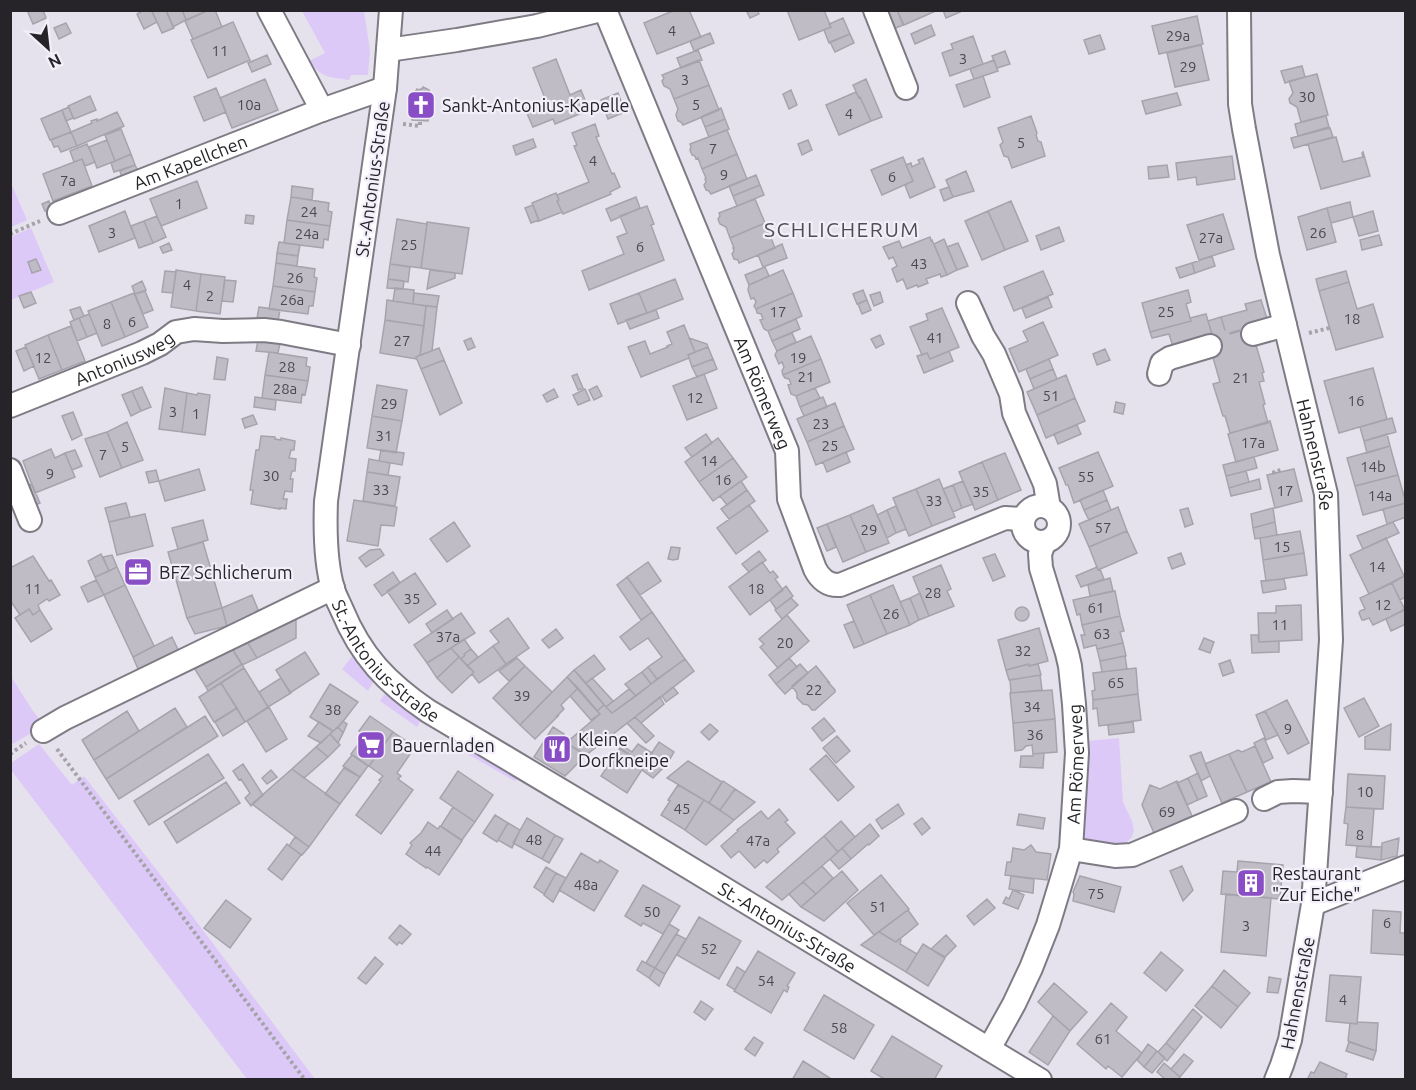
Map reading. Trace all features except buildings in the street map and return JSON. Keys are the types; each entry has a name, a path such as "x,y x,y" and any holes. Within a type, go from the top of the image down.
{"street":[{"path":"269,10 322,110"},
{"name":"St.-Antonius-Straße","path":"391,10 385,88 326,501 326,549 333,588 357,641 384,676 415,702 1040,1080"},
{"path":"388,50 537,26 601,10"},
{"name":"Am Römerweg","path":"605,10 787,451 789,499 820,577 829,584 840,585 1005,518 1023,519 1033,508 1039,506 1049,508 1058,517 1059,528 1053,538 1044,543 1040,554 1041,568 1067,653 1074,704 1077,753 1071,849 1048,925 1031,968 989,1048"},
{"path":"875,10 906,88"},
{"name":"Hahnenstraße","path":"1239,10 1240,104 1244,129 1268,255 1326,494 1331,640 1313,904 1290,1040 1276,1080"},
{"name":"Am Kapellchen","path":"59,213 322,110 385,88"},
{"name":"Am Römerweg","path":"968,303 1011,394 1014,413 1045,484 1049,508"},
{"path":"1253,334 1285,325"},
{"name":"Antoniusweg","path":"10,406 142,353 176,333 194,328 223,331 264,330 349,345"},
{"path":"1159,374 1162,363 1170,358 1210,346"},
{"path":"10,470 30,520"},
{"path":"1023,519 1028,538 1044,543"},
{"path":"43,731 74,713 333,588"},
{"path":"1264,799 1278,792 1321,792"},
{"name":"Am Römerweg","path":"1071,849 1115,856 1132,855 1236,811"},
{"path":"1313,904 1406,867"}],"path":[{"path":"403,124 420,126 420,120"},
{"path":"10,234 59,213"},
{"path":"1275,474 1274,472 1281,470"},
{"path":"43,731 305,1080"}],"shaded area":[{"path":"302,11 364,11 370,51 368,75 351,75 349,80 326,76 314,67 309,61 325,53"},
{"path":"11,183 27,220 10,227"},
{"path":"31,228 54,282 11,300 11,237"},
{"path":"353,655 374,681 368,691 342,669"},
{"path":"10,675 44,725 13,744 10,740 12,716 10,715"},
{"path":"385,693 421,720 417,727 380,701"},
{"path":"450,738 517,778 515,781 448,743"},
{"path":"1119,738 1123,802 1132,821 1134,830 1132,837 1122,847 1082,845 1087,741"},
{"path":"39,744 72,785 84,776 315,1079 247,1079 11,770 11,763"}],"tunnel":[{"path":"1210,346 1253,334"}],"place":[{"name":"Sankt-Antonius-Kapelle","path":"421,105"},
{"name":"BFZ Schlicherum","path":"138,572"},
{"name":"Bauernladen","path":"371,745"},
{"name":"Kleine Dorfkneipe","path":"557,749"},
{"name":"Restaurant \"Zur Eiche\"","path":"1251,883"}],"district":[{"name":"SCHLICHERUM","path":"842,229"}]}
